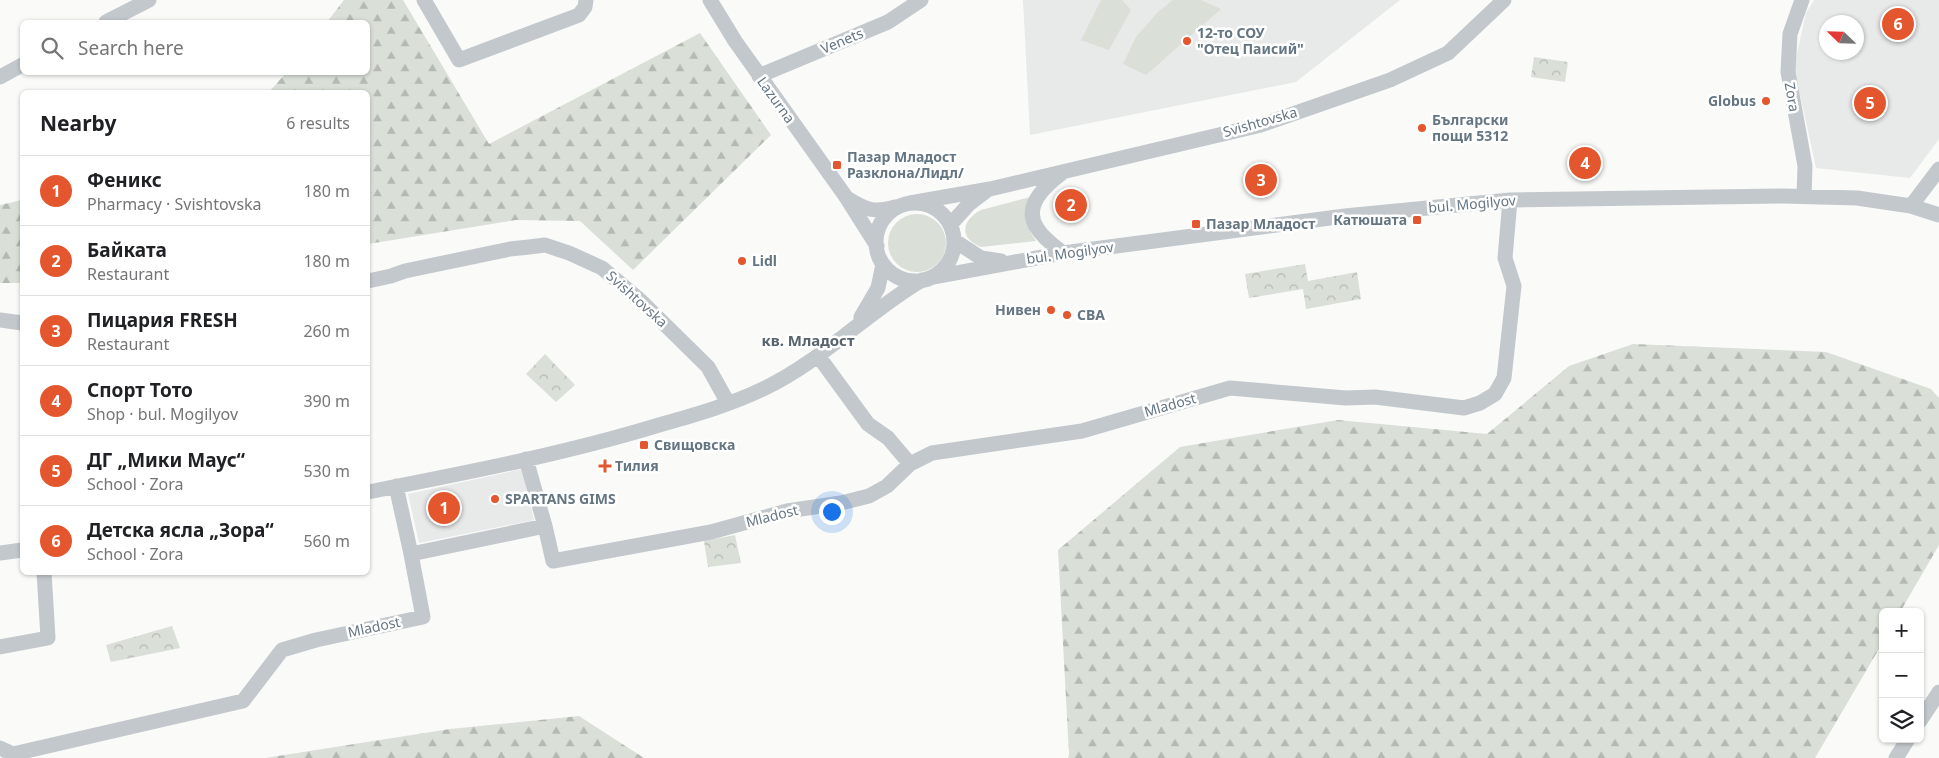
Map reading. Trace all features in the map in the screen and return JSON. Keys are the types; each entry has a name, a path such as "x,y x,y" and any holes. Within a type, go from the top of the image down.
{"street":[{"path":"110,20 149,0"},
{"path":"424,0 459,60 579,15 586,3"},
{"name":"Lazurna","path":"710,0 718,16 846,198 877,246"},
{"name":"Venets","path":"759,76 888,22 921,0"},
{"name":"Svishtovska","path":"904,205 990,189 1068,169 1261,125 1390,80 1448,52 1504,0"},
{"name":"Zora","path":"1802,0 1790,34 1788,72 1805,166 1804,196"},
{"path":"0,77 20,67"},
{"path":"1911,206 1939,168"},
{"path":"1063,253 1038,230 1033,221 1032,211 1042,191 1049,183 1068,169"},
{"name":"Svishtovska","path":"950,224 969,204 990,189"},
{"name":"bul. Mogilyov","path":"926,279 1007,262 1063,253 1329,218 1510,200 1804,196 1857,198 1911,206 1939,215"},
{"name":"Lazurna","path":"846,198 857,205 874,211 904,205"},
{"name":"Mladost","path":"545,526 553,561 710,532 787,511 841,503 869,496 887,486 910,464 932,453 1082,431 1230,388 1346,398 1375,397 1464,408 1480,403 1495,394 1504,378 1514,286 1506,258 1510,200"},
{"path":"370,492 610,440 728,403 762,390 819,357 857,325 897,296 943,270 948,264 952,257 955,241 950,224 937,209 924,204 904,205 886,216 882,223 877,238 879,255 883,264 897,277 909,281 926,279"},
{"name":"bul. Mogilyov","path":"955,241 972,254 981,258 1007,262"},
{"name":"Svishtovska","path":"370,281 405,271 510,249 545,245 569,253 602,268 641,301 708,368 728,403"},
{"path":"857,325 878,288 883,264"},
{"path":"0,320 20,323"},
{"path":"819,357 868,424 888,438 910,464"},
{"path":"396,486 411,554 545,526 526,459"},
{"path":"0,553 20,550"},
{"name":"Mladost","path":"0,748 13,754 244,701 282,650 316,640 423,616 411,554"},
{"path":"0,647 48,638 44,575"},
{"path":"1924,715 1939,692"},
{"path":"1896,758 1905,743"}],"shaded area":[{"name":"12-то СОУ \"Отец Паисий\"","path":"1023,0 1400,0 1296,82 1030,135"},
{"path":"1814,0 1939,0 1939,139 1910,178 1816,168 1794,67 1806,13"},
{"path":"522,469 534,520 419,543 408,494"}],"green space":[{"path":"344,0 403,0 489,144 700,33 771,135 633,270 580,221 516,220 370,244 370,90 271,90 284,75 370,75 370,20 329,20"},
{"path":"1101,0 1122,0 1131,10 1109,50 1081,40"},
{"path":"1173,0 1201,0 1221,9 1146,75 1123,64 1136,37 1158,12"},
{"path":"1534,57 1568,62 1565,82 1531,77"},
{"path":"1030,197 1027,220 1029,229 1036,241 981,247 969,239 965,229 975,214 981,210"},
{"path":"20,200 20,283 0,283 0,205"},
{"path":"911,214 923,214 938,222 946,237 946,249 938,264 923,272 911,272 896,264 888,249 888,237 896,222"},
{"path":"1305,264 1308,281 1357,272 1361,299 1306,309 1303,289 1249,298 1245,274"},
{"path":"1633,344 1826,352 1931,389 1939,398 1939,545 1902,608 1879,608 1879,649 1815,758 1068,758 1058,550 1180,447 1338,420 1487,434 1569,366"},
{"path":"545,354 575,385 556,402 526,374"},
{"path":"735,535 741,563 708,567 704,541"},
{"path":"172,626 180,648 111,662 106,645"},
{"path":"579,716 644,758 265,758 450,729"}],"place":[{"name":"Детска ясла „Зора“","path":"1898,24"},
{"name":"12-то СОУ \"Отец Паисий\"","path":"1187,41"},
{"name":"Globus","path":"1766,101"},
{"name":"ДГ „Мики Маус“","path":"1870,103"},
{"name":"Български пощи 5312","path":"1422,128"},
{"name":"Спорт Тото","path":"1585,163"},
{"name":"Пазар Младост Разклона/Лидл/","path":"837,165"},
{"name":"Пицария FRESH","path":"1261,180"},
{"name":"Байката","path":"1071,205"},
{"name":"Катюшата","path":"1417,220"},
{"name":"Пазар Младост","path":"1196,224"},
{"name":"Lidl","path":"742,261"},
{"name":"Нивен","path":"1051,310"},
{"name":"CBA","path":"1067,315"},
{"name":"Свищовска","path":"644,445"},
{"name":"Тилия","path":"605,466"},
{"name":"SPARTANS GIMS","path":"495,499"},
{"name":"Феникс","path":"444,508"}],"district":[{"name":"кв. Младост","path":"808,341"}]}
